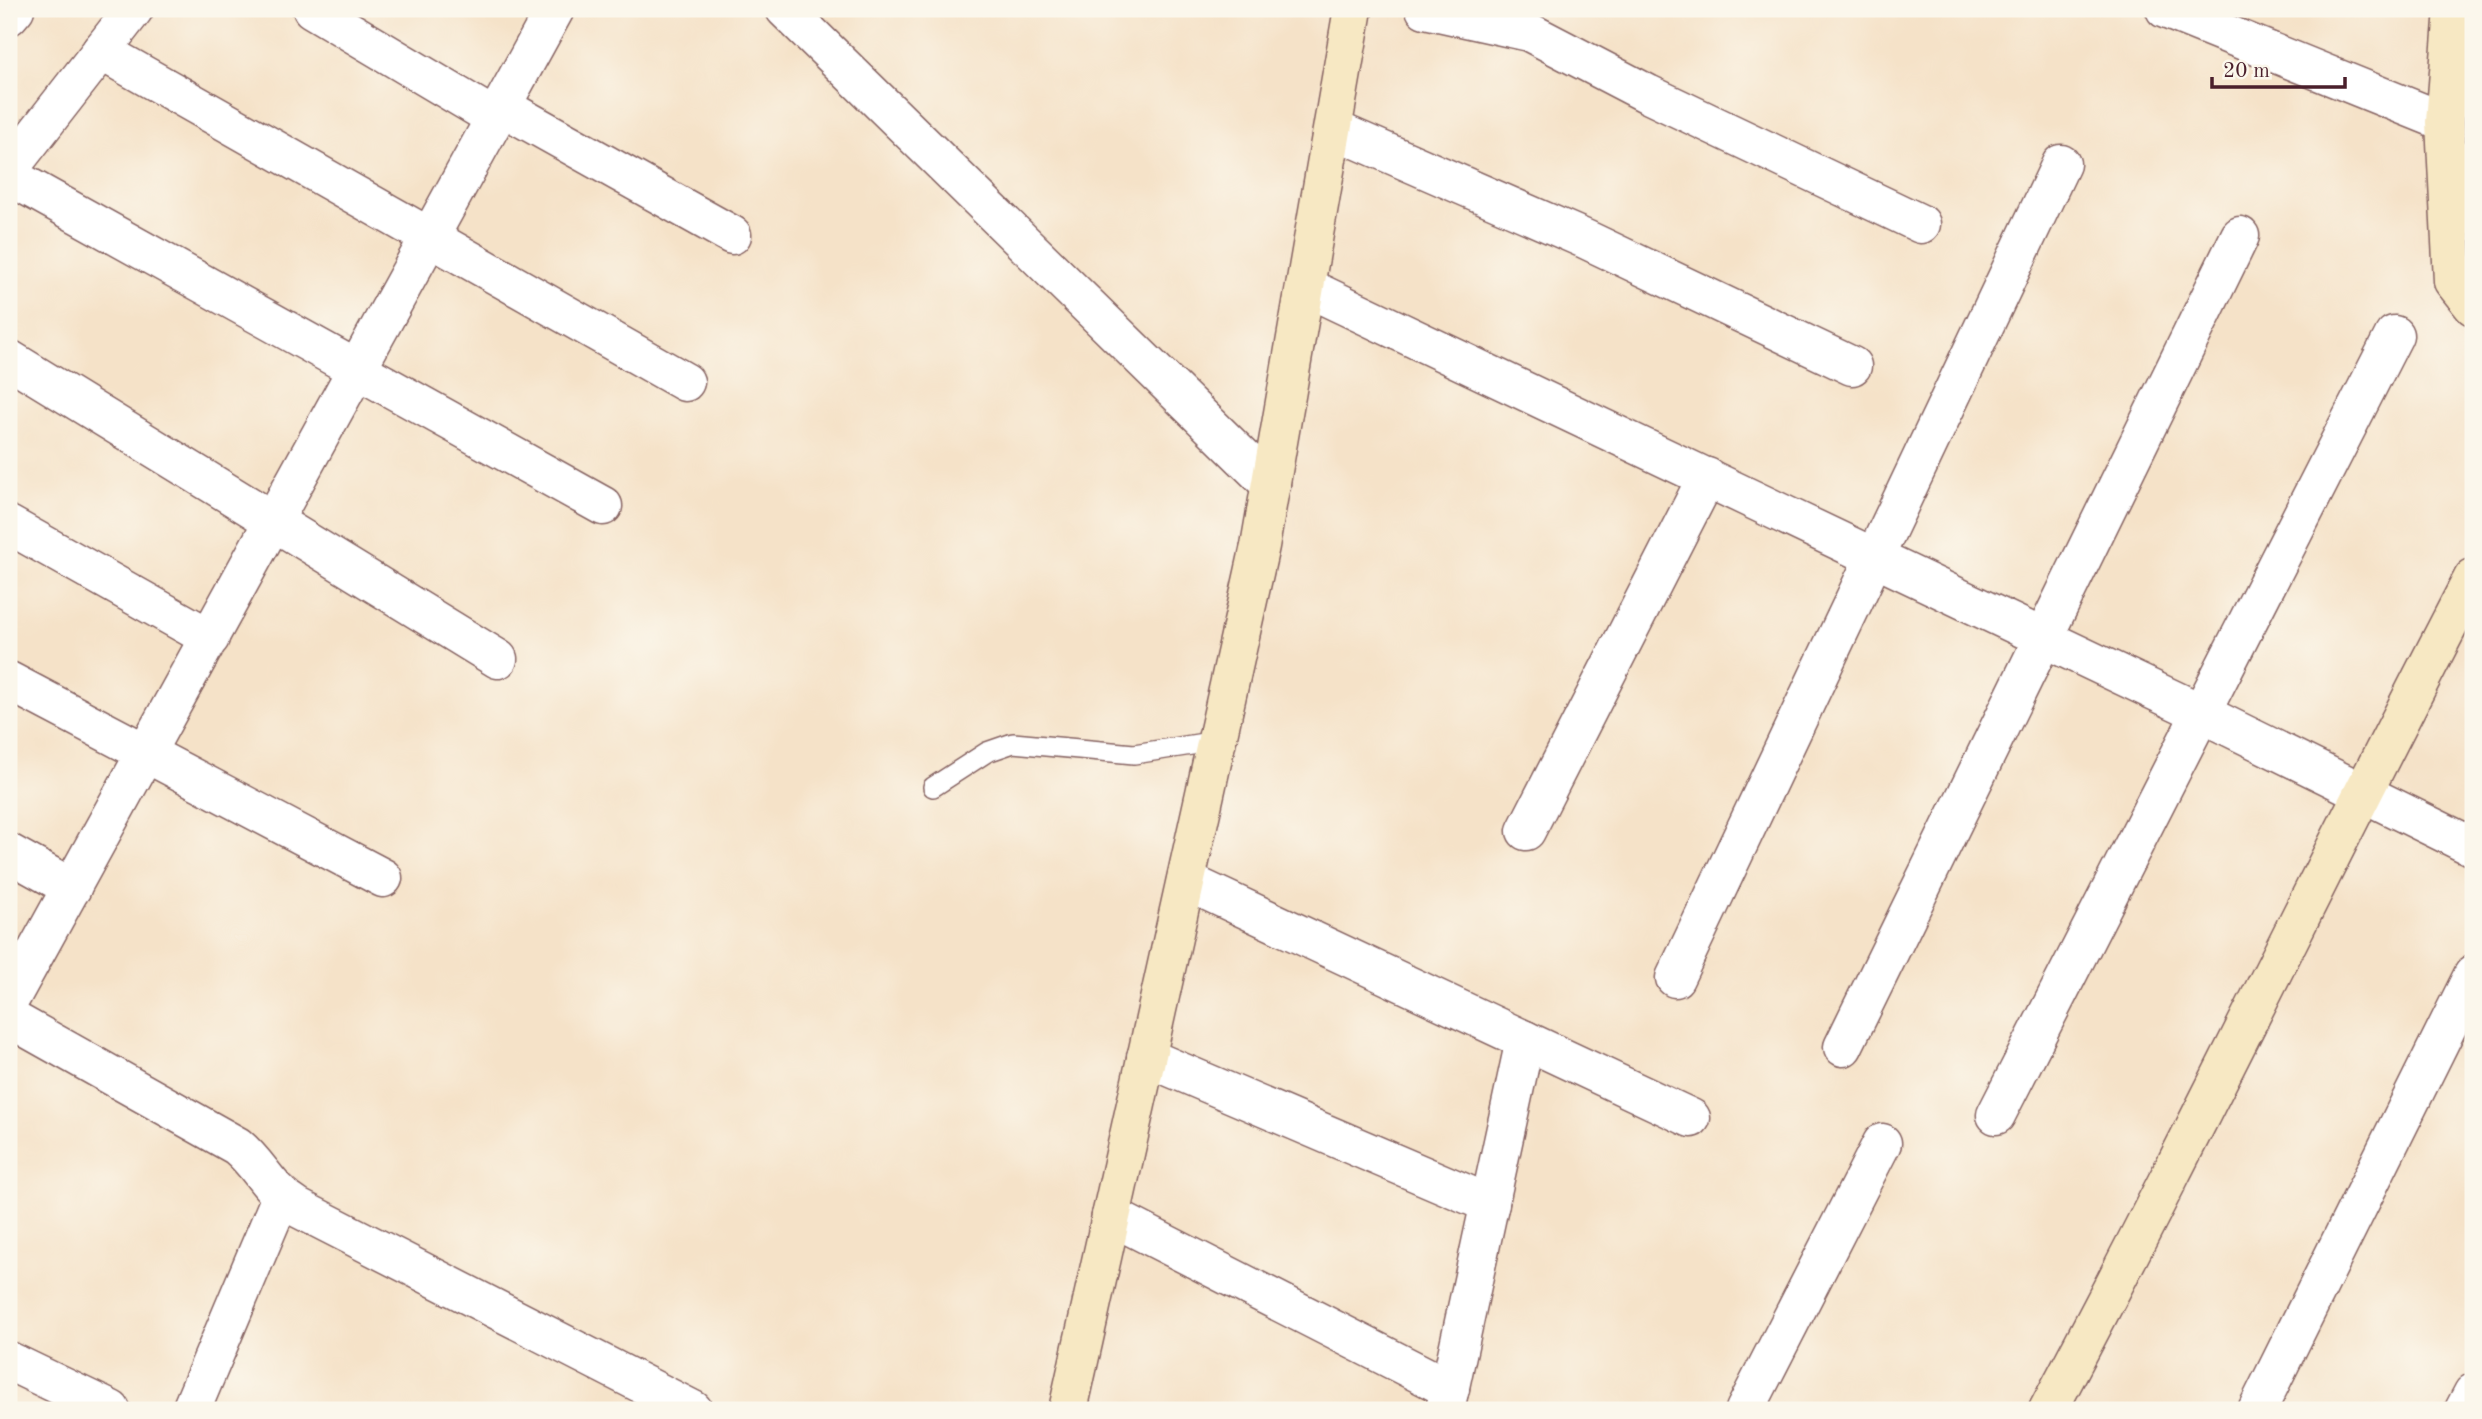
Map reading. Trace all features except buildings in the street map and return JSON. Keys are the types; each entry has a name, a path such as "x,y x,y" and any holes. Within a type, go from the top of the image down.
{"main road":[{"path":"1076,1407 1111,1216 1271,485 1353,9"},
{"path":"2454,9 2445,122 2453,281 2473,306"},
{"path":"2048,1410 2153,1214 2362,791 2473,578"}],"street":[{"path":"9,16 15,9"},
{"path":"9,169 134,9"},
{"path":"312,9 498,112 732,235"},
{"path":"9,1000 555,9"},
{"path":"785,9 1271,485"},
{"path":"1425,9 1529,32 1648,94 1922,224"},
{"path":"2165,9 2445,122"},
{"path":"101,51 685,382"},
{"path":"1333,128 1586,239 1852,366"},
{"path":"1675,978 2060,164"},
{"path":"9,176 603,506"},
{"path":"1843,1047 2240,236"},
{"path":"1306,286 2199,712 2473,847"},
{"path":"1996,1115 2393,335"},
{"path":"9,359 498,659"},
{"path":"1526,831 1706,477"},
{"path":"9,525 210,638"},
{"path":"9,681 383,878"},
{"path":"9,853 72,888"},
{"path":"1186,881 1691,1118"},
{"path":"2257,1410 2473,975"},
{"path":"9,1018 237,1146 281,1197 686,1409"},
{"path":"1111,1216 1448,1399 1525,1040"},
{"path":"1146,1057 1490,1204"},
{"path":"1745,1410 1881,1143"},
{"path":"191,1410 281,1197"},
{"path":"9,1361 111,1410"},
{"path":"2464,1410 2473,1393"}],"lane":[{"path":"933,787 987,752 1013,743 1134,754 1217,741"}]}
